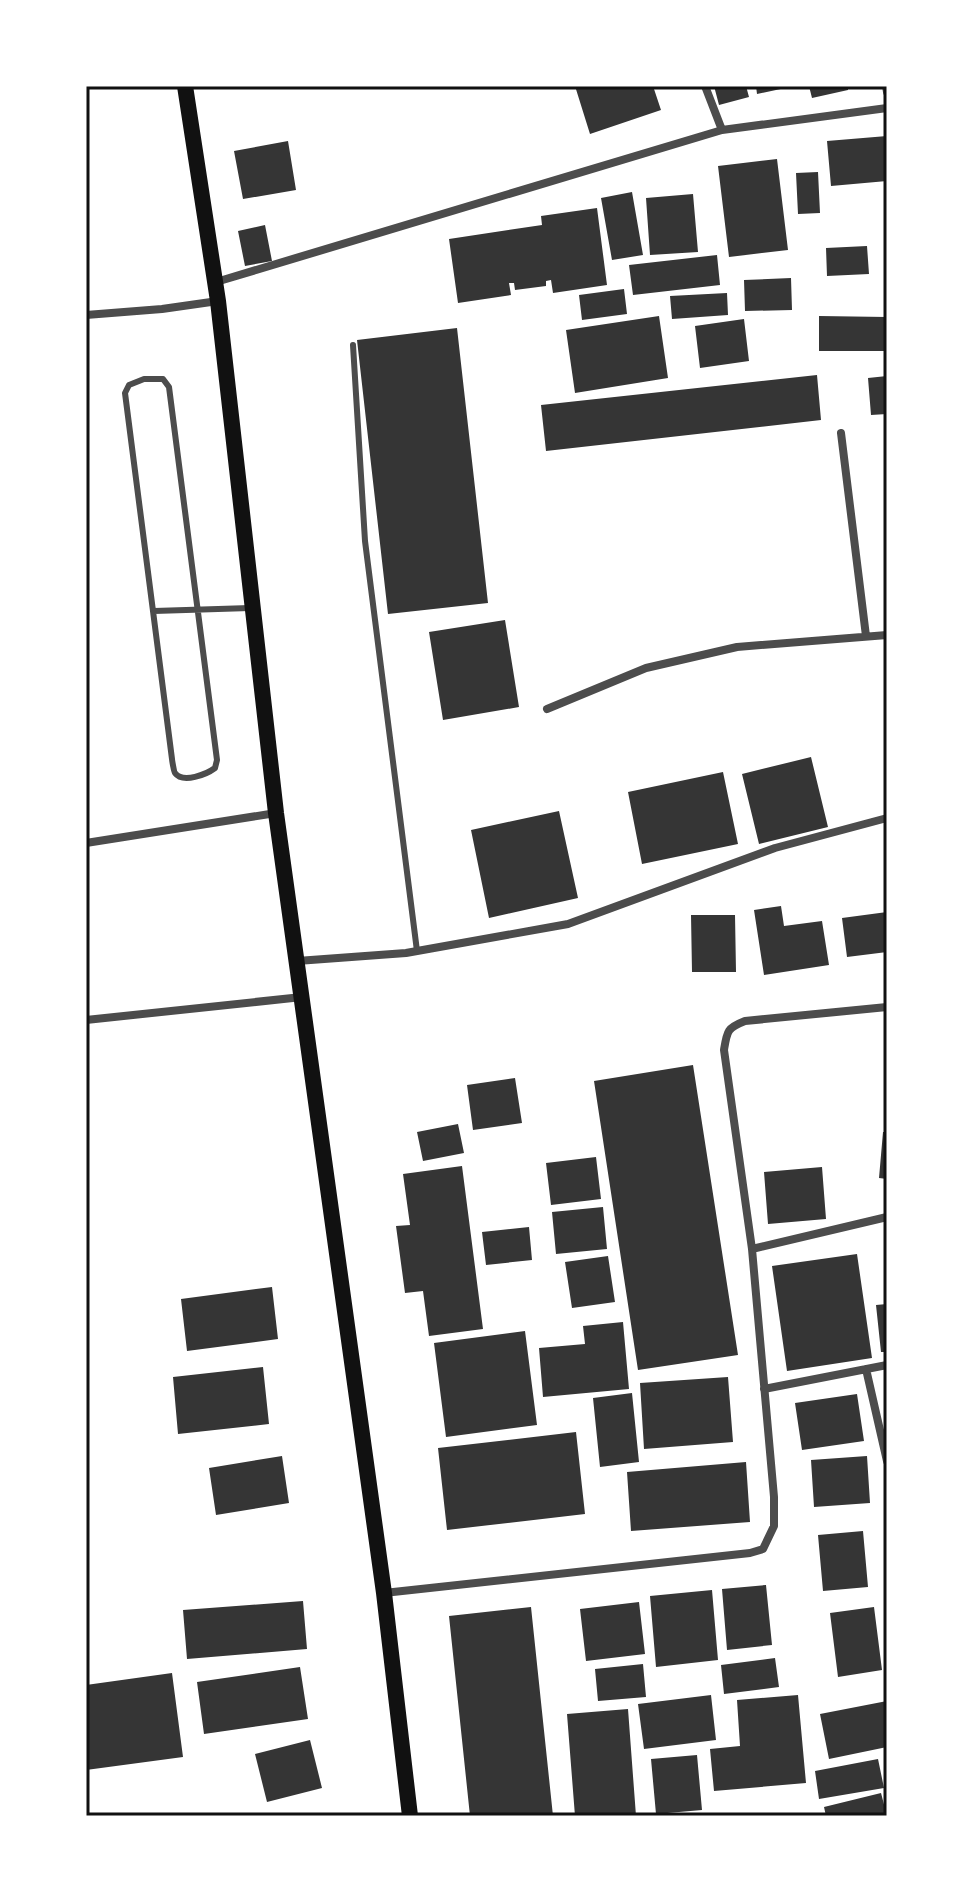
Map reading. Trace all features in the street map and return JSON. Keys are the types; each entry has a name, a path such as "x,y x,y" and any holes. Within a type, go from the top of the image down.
{"main road":[{"path":"185,86 218,301 276,813 384,1593 410,1816"}],"street":[{"path":"705,86 722,130"},
{"path":"886,86 887,92"},
{"path":"215,282 722,130 887,108"},
{"path":"86,315 218,301"},
{"path":"841,433 866,636"},
{"path":"547,709 646,668 737,647 887,635"},
{"path":"86,843 276,813"},
{"path":"296,961 417,951 568,924 775,848 887,818"},
{"path":"86,1020 302,997"},
{"path":"384,1593 750,1553 763,1549 774,1526 774,1497 752,1249 724,1050 726,1034 732,1026 745,1021 887,1007"},
{"path":"752,1249 887,1217"},
{"path":"764,1389 887,1365"},
{"path":"866,1369 887,1461"}],"lane":[{"path":"353,345 365,541 417,951"},
{"path":"144,379 163,379 169,387 199,610 217,760 215,768 205,775 178,777 174,773 125,393 129,385 144,379"},
{"path":"154,611 253,608"}],"building":[{"path":"575,86 653,86 661,110 590,134"},
{"path":"714,86 746,86 749,97 719,105"},
{"path":"756,86 790,86 790,87 757,94"},
{"path":"809,86 848,86 848,90 812,98"},
{"path":"887,136 887,181 831,186 827,141"},
{"path":"288,141 296,190 243,199 234,151"},
{"path":"777,159 788,250 729,257 718,166"},
{"path":"818,172 820,213 798,214 796,173"},
{"path":"632,192 643,255 612,260 601,198"},
{"path":"693,194 698,252 650,255 646,198"},
{"path":"597,208 607,285 553,293 551,280 546,281 546,286 515,290 514,283 509,283 511,295 458,303 449,239 542,225 541,216"},
{"path":"265,225 272,261 245,266 238,231"},
{"path":"867,246 869,274 827,276 826,248"},
{"path":"717,255 720,285 633,295 629,265"},
{"path":"791,278 792,310 745,311 744,280"},
{"path":"624,289 627,314 582,320 579,295"},
{"path":"727,293 728,315 672,319 670,296"},
{"path":"659,316 668,378 575,393 566,330"},
{"path":"819,316 887,317 887,351 819,351"},
{"path":"744,319 749,361 700,368 695,326"},
{"path":"457,328 488,603 388,614 357,340"},
{"path":"817,375 821,420 546,451 541,405"},
{"path":"887,376 887,414 871,415 868,378"},
{"path":"505,620 519,707 443,720 429,632"},
{"path":"811,757 828,827 759,844 742,774"},
{"path":"723,772 738,844 642,864 628,792"},
{"path":"559,811 578,898 489,918 471,830"},
{"path":"781,906 784,926 822,921 829,965 764,975 754,910"},
{"path":"887,912 887,952 847,957 842,918"},
{"path":"691,915 735,915 736,972 692,972"},
{"path":"693,1065 738,1355 638,1370 594,1081"},
{"path":"515,1078 522,1123 473,1130 467,1085"},
{"path":"458,1124 464,1153 423,1161 417,1132"},
{"path":"883,1132 887,1132 887,1179 879,1178"},
{"path":"596,1157 601,1199 551,1205 546,1163"},
{"path":"462,1166 483,1329 429,1336 423,1291 405,1293 396,1226 410,1225 403,1174"},
{"path":"822,1167 826,1219 768,1224 764,1172"},
{"path":"603,1207 607,1249 556,1254 552,1212"},
{"path":"529,1227 532,1260 486,1265 482,1232"},
{"path":"857,1254 872,1358 787,1371 772,1266"},
{"path":"608,1256 615,1302 572,1308 565,1262"},
{"path":"272,1287 278,1339 187,1351 181,1299"},
{"path":"887,1304 887,1352 881,1352 876,1305"},
{"path":"623,1322 629,1389 543,1397 539,1348 585,1344 583,1326"},
{"path":"525,1331 537,1425 446,1437 434,1343"},
{"path":"263,1367 269,1424 178,1434 173,1377"},
{"path":"728,1377 733,1442 644,1449 640,1383"},
{"path":"632,1393 639,1462 600,1467 593,1398"},
{"path":"857,1394 864,1441 802,1450 795,1403"},
{"path":"576,1432 585,1514 447,1530 438,1448"},
{"path":"282,1456 289,1503 216,1515 209,1468"},
{"path":"867,1456 870,1503 814,1507 811,1460"},
{"path":"746,1462 750,1522 631,1531 627,1472"},
{"path":"863,1531 868,1587 823,1591 818,1535"},
{"path":"766,1585 772,1645 727,1650 722,1589"},
{"path":"712,1590 718,1660 656,1667 650,1596"},
{"path":"303,1601 307,1649 187,1659 183,1610"},
{"path":"639,1602 645,1654 586,1661 580,1609"},
{"path":"531,1607 553,1816 470,1816 449,1616"},
{"path":"874,1607 882,1670 838,1677 830,1613"},
{"path":"775,1658 779,1687 724,1694 721,1665"},
{"path":"643,1664 646,1697 598,1701 595,1669"},
{"path":"300,1667 308,1719 204,1734 197,1682"},
{"path":"172,1673 183,1757 86,1770 86,1685"},
{"path":"711,1695 716,1740 644,1749 638,1704"},
{"path":"798,1695 806,1783 714,1791 710,1749 740,1746 737,1700"},
{"path":"887,1701 887,1747 829,1759 820,1714"},
{"path":"628,1709 636,1816 575,1816 567,1714"},
{"path":"310,1740 322,1788 267,1802 255,1754"},
{"path":"697,1755 702,1810 656,1814 651,1759"},
{"path":"878,1759 884,1788 819,1799 815,1771"},
{"path":"881,1793 887,1816 826,1816 824,1807"}]}
